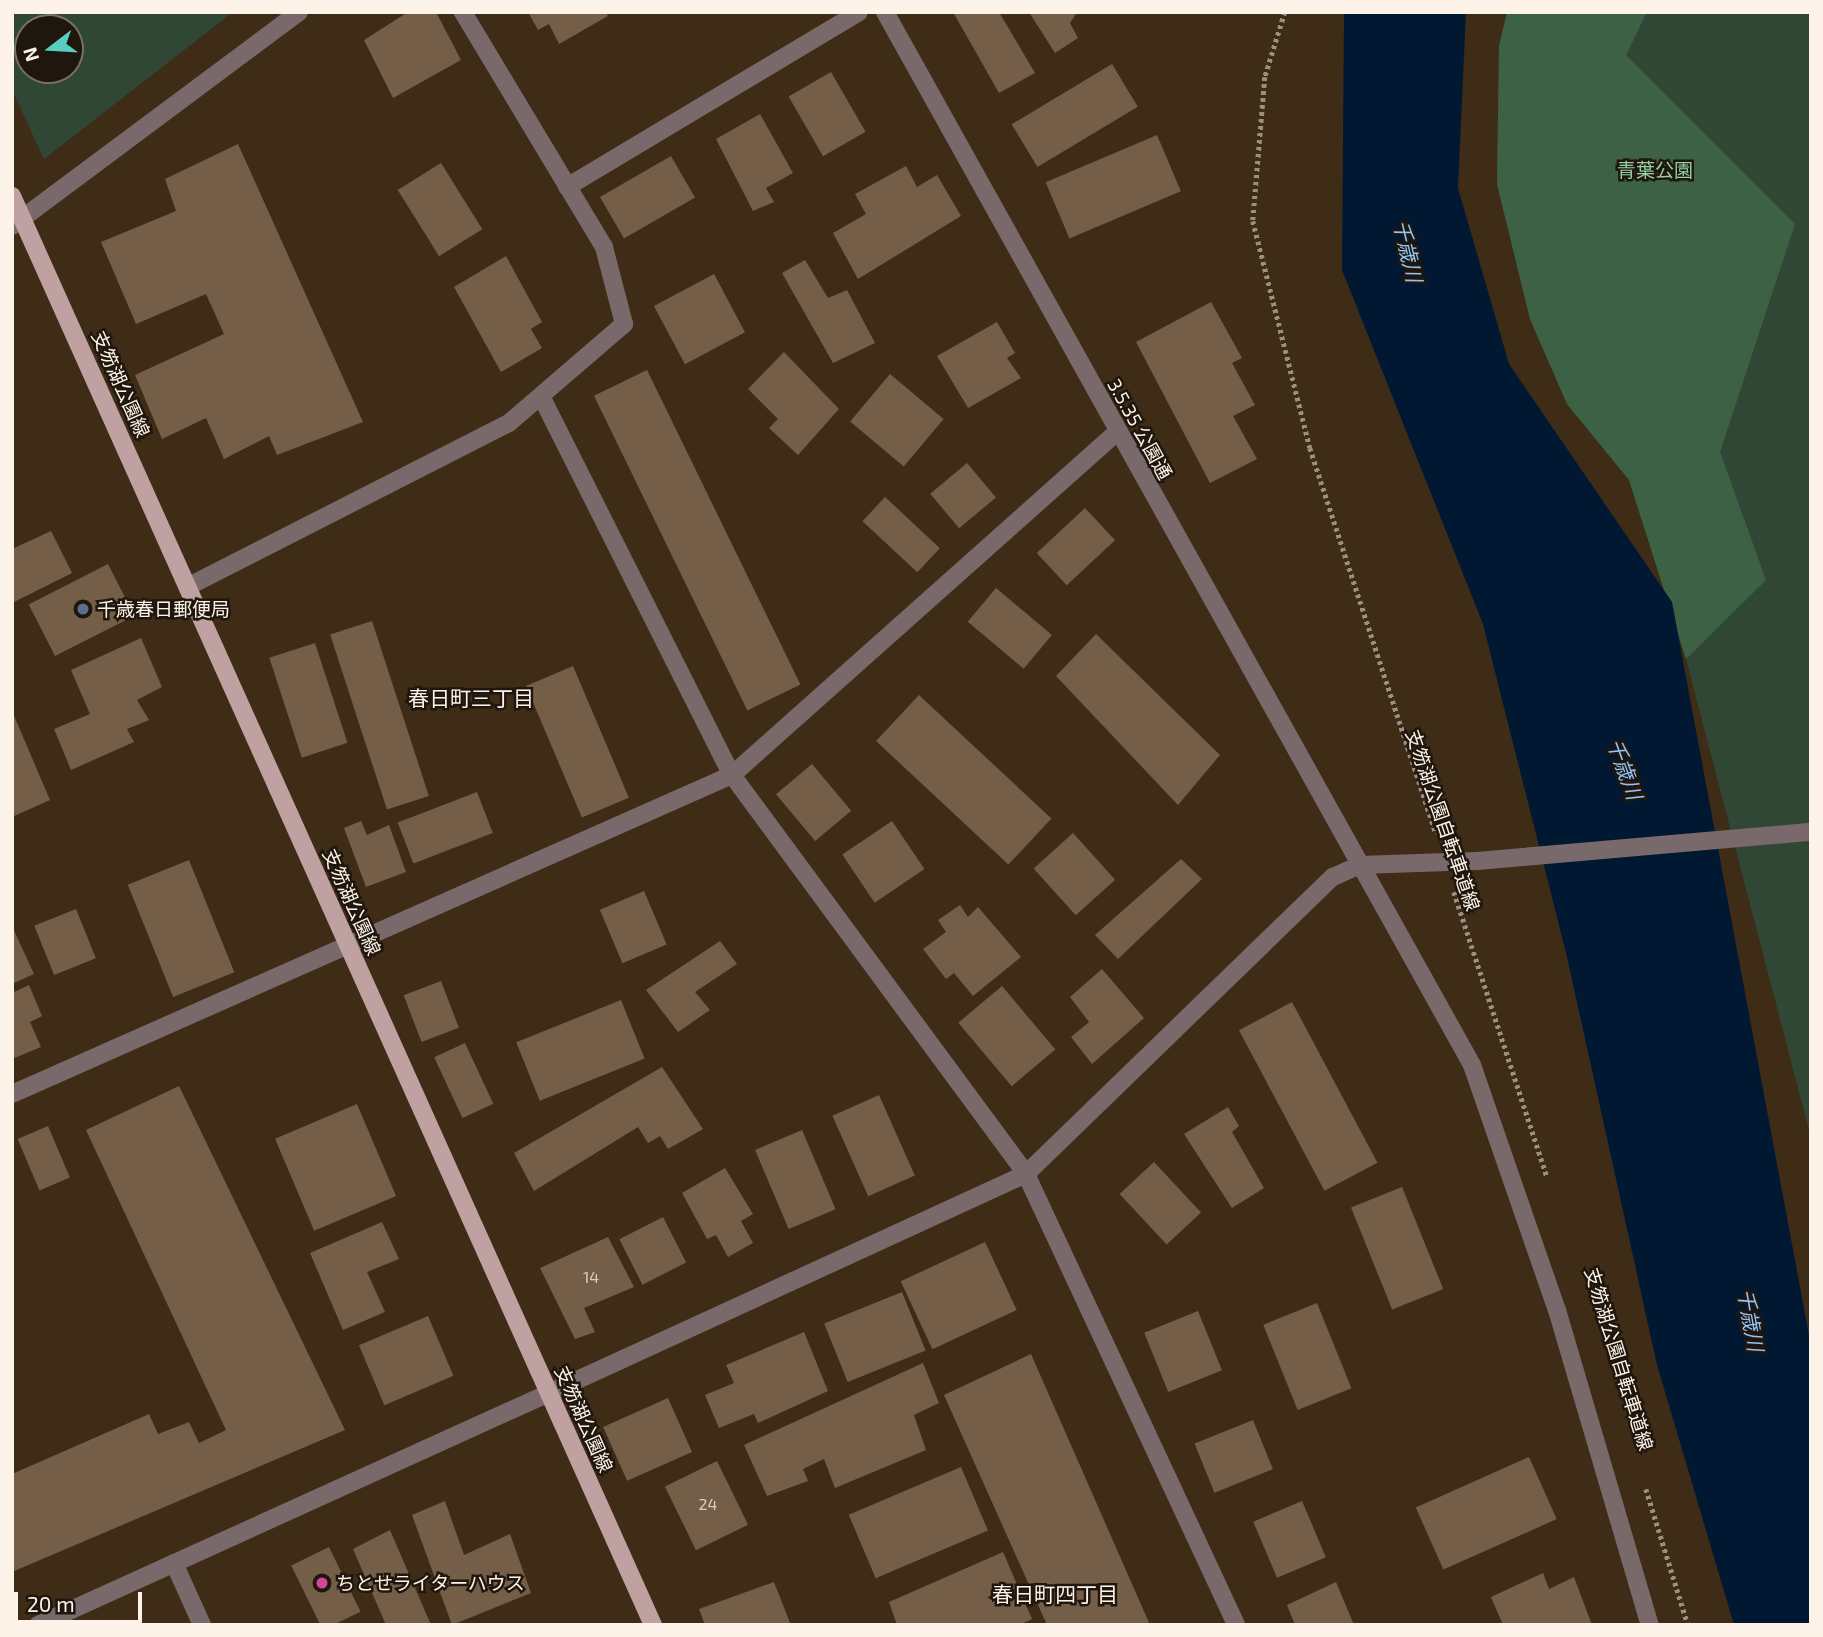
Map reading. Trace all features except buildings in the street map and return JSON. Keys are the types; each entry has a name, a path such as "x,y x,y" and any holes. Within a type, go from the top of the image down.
{"main road":[{"name":"支笏湖公園線","path":"12,196 18,223 189,586 653,1625"}],"street":[{"path":"18,223 299,12"},
{"path":"189,586 509,423 624,324 604,247 463,12"},
{"path":"568,187 859,12"},
{"name":"3.5.35 公園通","path":"886,12 1117,432 1472,1065 1557,1310 1650,1625"},
{"path":"541,396 732,775 1026,1174 1236,1625"},
{"path":"12,1094 350,947 732,775 1117,432"},
{"path":"38,1625 1026,1174 1333,877 1360,865 1477,861 1811,832"},
{"path":"174,1563 202,1625"}],"path":[{"name":"支笏湖公園自転車道線","path":"1285,12 1265,77 1253,221 1310,448 1551,1189"},
{"name":"支笏湖公園自転車道線","path":"1643,1479 1688,1625"}],"green space":[{"path":"12,12 233,12 44,159 12,90"},
{"name":"青葉公園","path":"1507,12 1811,12 1811,1138 1686,659 1629,480 1567,404 1530,319 1497,184 1499,46"},
{"path":"1507,12 1647,12 1626,55 1795,224 1720,452 1766,580 1686,659 1629,480 1567,404 1530,319 1497,184 1499,46"}],"water":[{"name":"千歳川","path":"1344,12 1466,12 1458,188 1509,364 1672,602 1811,1346 1811,1625 1734,1625 1657,1365 1567,957 1483,624 1342,270"}],"place":[{"name":"千歳春日郵便局","path":"83,609"},
{"name":"ちとせライターハウス","path":"322,1583"}],"district":[{"name":"春日町三丁目","path":"471,698"},
{"name":"春日町四丁目","path":"1055,1594"}]}
